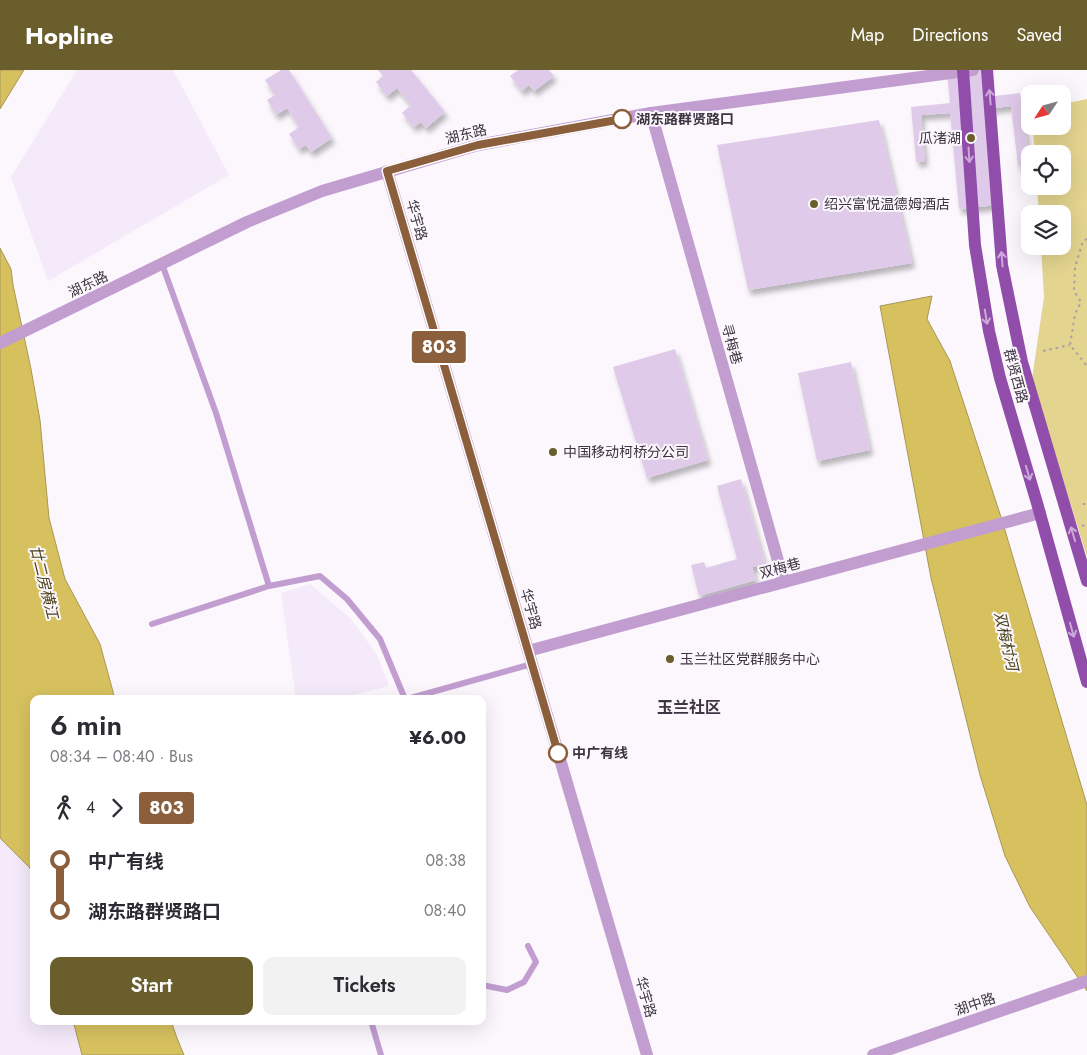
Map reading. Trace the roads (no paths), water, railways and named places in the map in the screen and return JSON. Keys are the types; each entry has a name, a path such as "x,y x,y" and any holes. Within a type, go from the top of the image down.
{"main road":[{"name":"群贤西路","path":"987,70 1002,265 1022,362 1087,581"},
{"name":"群贤西路","path":"966,71 976,245 989,331 1000,378 1087,682"}],"street":[{"name":"湖东路","path":"0,343 255,218 322,191 478,145 650,113 966,71"},
{"name":"寻梅巷","path":"650,113 784,582"},
{"name":"华宇路","path":"387,171 647,1055"},
{"name":"双梅巷","path":"528,651 1040,513"},
{"name":"湖中路","path":"873,1055 1081,983"}],"lane":[{"path":"162,264 216,413 269,586"},
{"path":"152,624 269,586 320,576 347,599 380,639 404,695"},
{"path":"420,695 532,664"},
{"path":"486,986 506,990 524,982 536,962 528,946"},
{"path":"372,1025 381,1055"}],"water":[{"path":"0,70 24,70 0,109"},
{"name":"廿二房横江","path":"0,248 11,269 31,369 40,420 49,518 65,579 100,644 114,695 30,695 30,869 0,838"},
{"name":"双梅村河","path":"932,296 927,319 950,361 1001,517 1087,805 1087,991 1030,907 1005,856 980,775 931,578 880,306"},
{"path":"74,1025 172,1025 184,1055 82,1055"}],"place":[{"name":"湖东路群贤路口","path":"622,119"},
{"name":"瓜渚湖","path":"971,138"},
{"name":"绍兴富悦温德姆酒店","path":"814,204"},
{"name":"中国移动柯桥分公司","path":"553,452"},
{"name":"玉兰社区党群服务中心","path":"670,659"},
{"name":"中广有线","path":"558,753"}],"district":[{"name":"玉兰社区","path":"689,707"}]}
